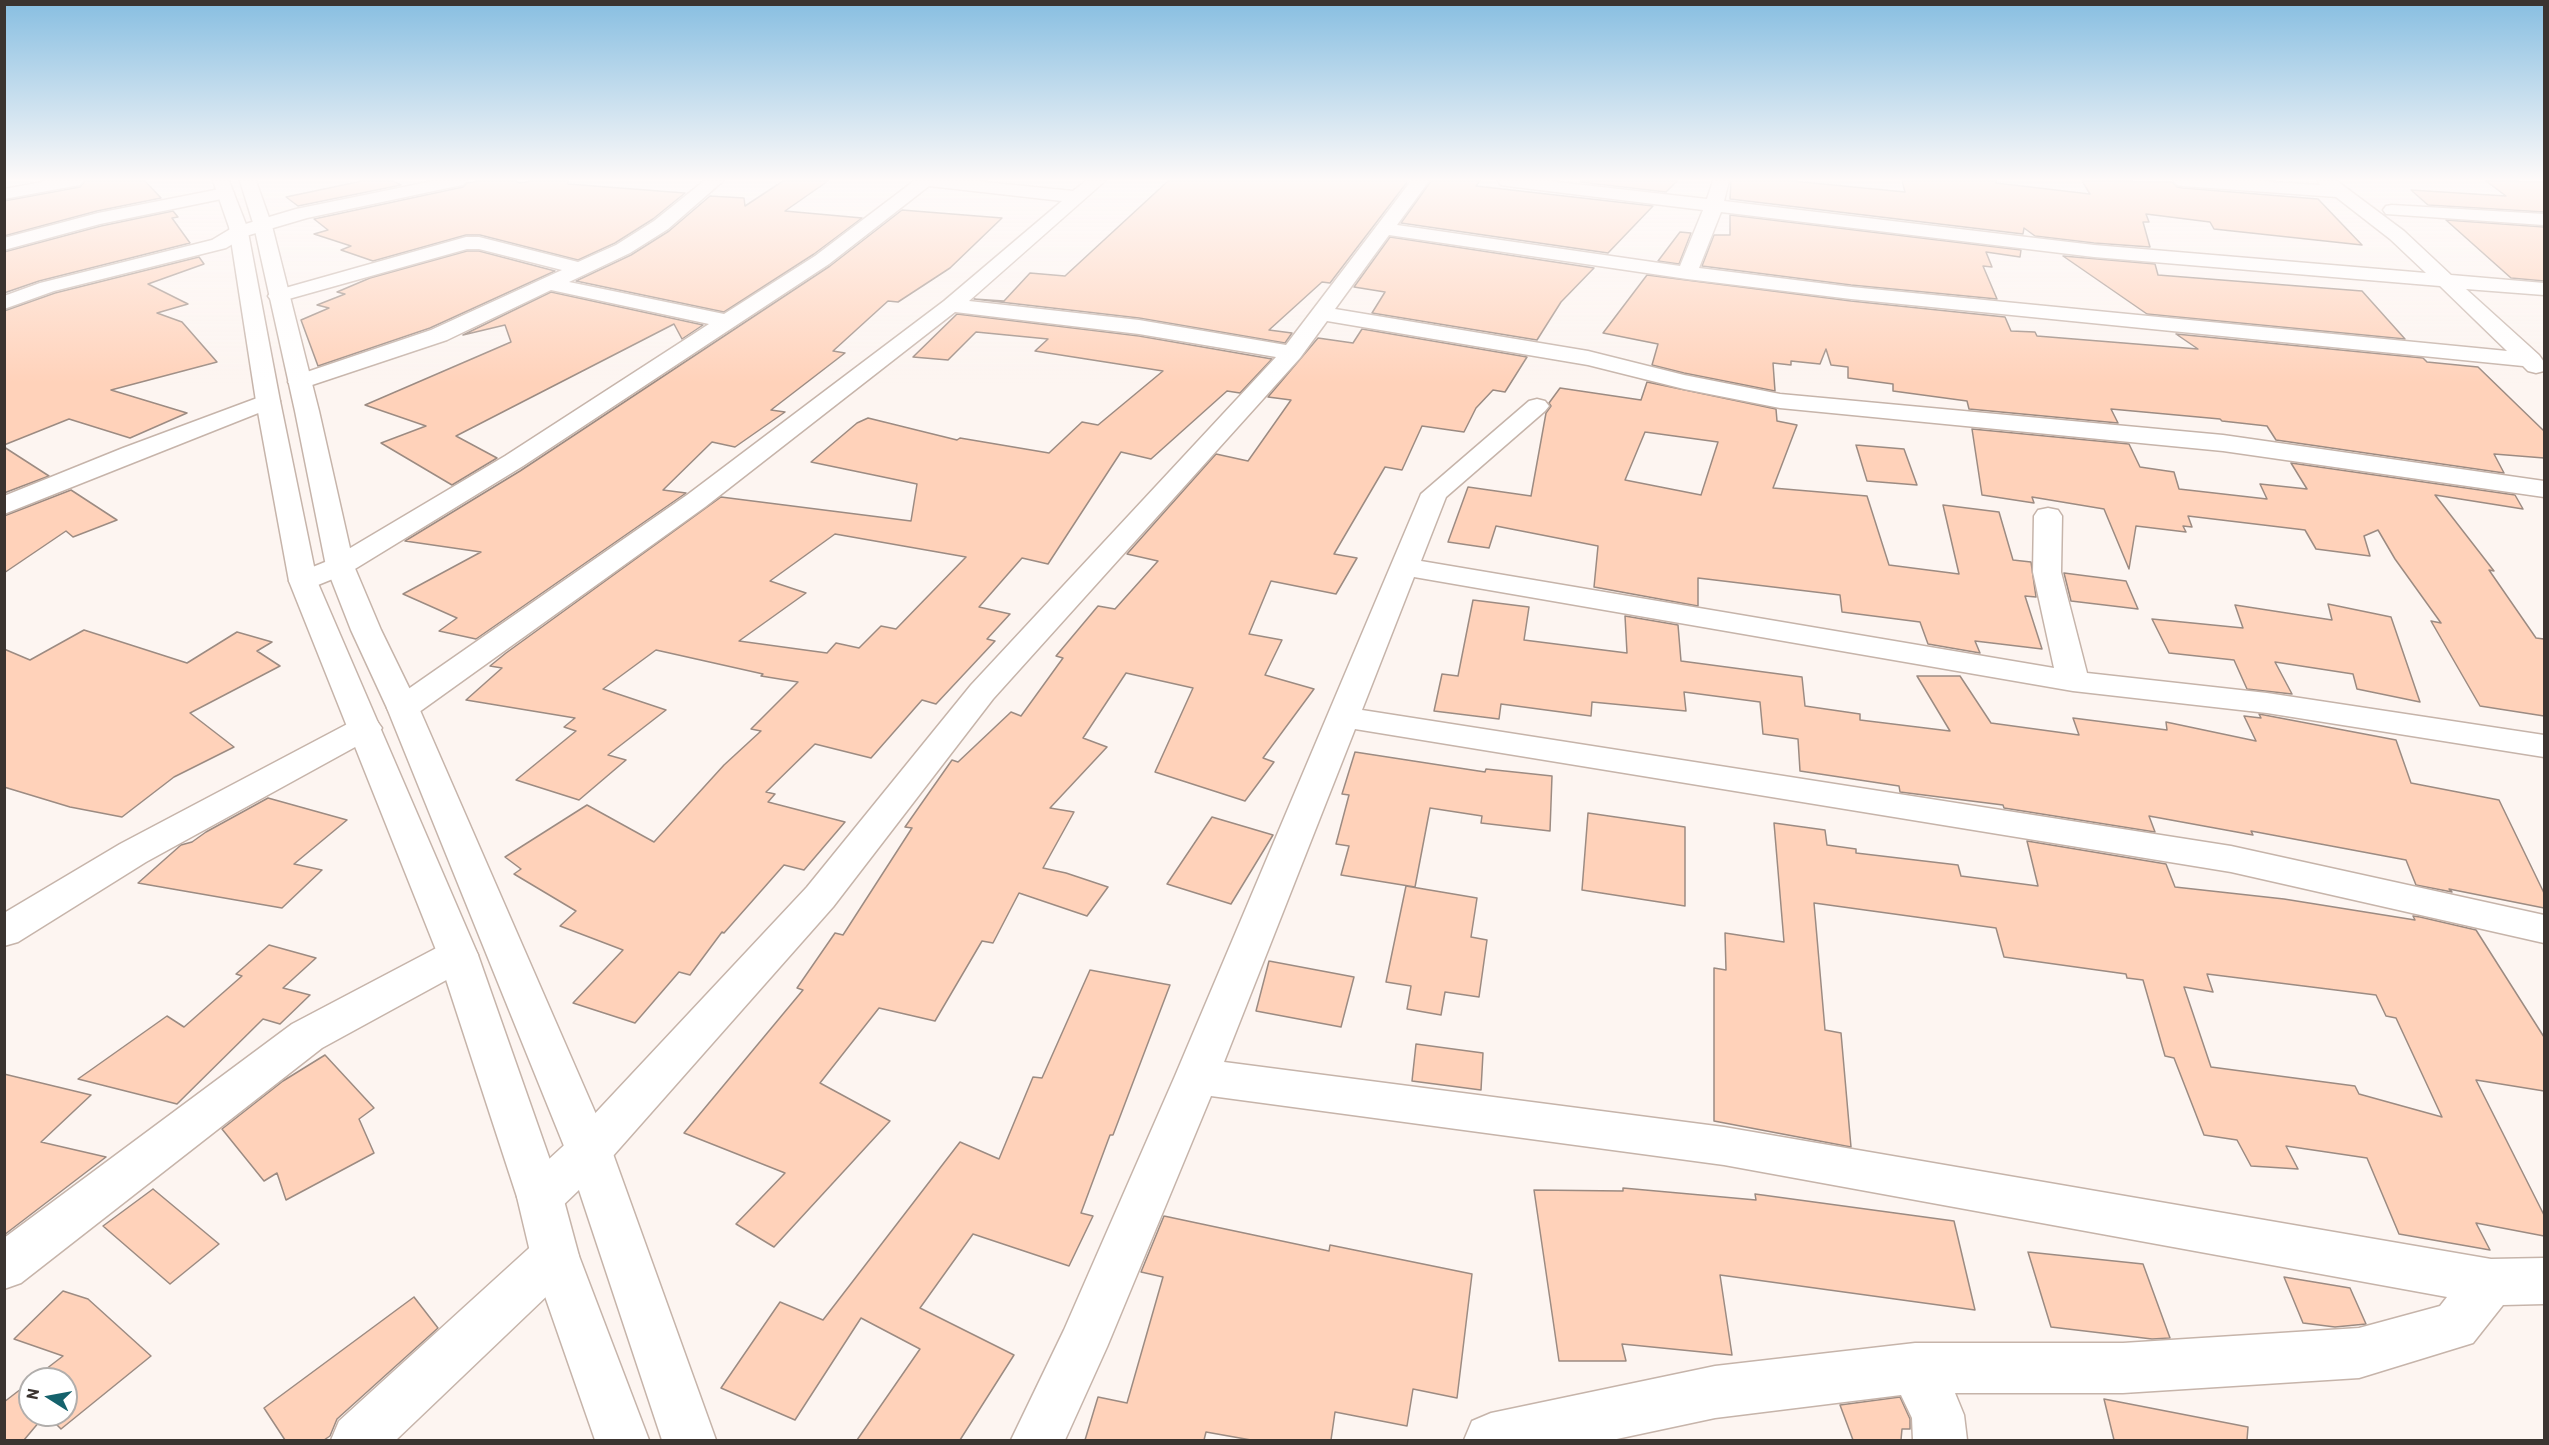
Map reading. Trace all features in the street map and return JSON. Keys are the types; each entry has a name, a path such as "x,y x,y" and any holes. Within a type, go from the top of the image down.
{"street":[{"path":"4,303 47,287 201,248"},
{"path":"253,248 268,401 303,581 458,955 540,1197 555,1256 622,1440"},
{"path":"259,248 278,297 300,382 340,566 366,630 403,708 589,1151 689,1440"},
{"path":"278,297 447,248"},
{"path":"500,248 580,269"},
{"path":"300,382 439,335 624,248"},
{"path":"303,581 340,566 514,461 837,248"},
{"path":"403,708 696,501 951,305 1016,248"},
{"path":"540,1197 589,1151 820,897 982,692 1292,353 1369,248"},
{"path":"1518,248 1687,273 1851,293 2538,368"},
{"path":"1687,273 1697,248"},
{"path":"2072,248 2544,289"},
{"path":"2412,248 2538,368"},
{"path":"2436,248 2501,306"},
{"path":"550,284 726,321"},
{"path":"951,305 1139,327 1292,353"},
{"path":"1320,313 1588,358 1684,382 1780,401 2223,443 2544,489"},
{"path":"4,506 132,453 268,401"},
{"path":"1038,1440 1082,1347 1197,1076 1434,494 1537,406"},
{"path":"2048,516 2047,572 2073,681"},
{"path":"1404,567 2073,681 2267,703 2544,746"},
{"path":"1343,717 2231,859 2544,929"},
{"path":"4,932 133,853 365,728"},
{"path":"4,1267 307,1036 458,955"},
{"path":"1197,1076 1724,1146 2490,1282 2544,1281"},
{"path":"358,1440 555,1256"},
{"path":"1491,1440 1715,1392 1915,1368 2123,1368 2359,1353 2455,1326 2490,1282"},
{"path":"1915,1368 1938,1415 1940,1440"}],"building":[{"path":"17,248 168,248 39,281 4,293 4,252"},
{"path":"345,248 418,248 373,261 341,250"},
{"path":"533,248 603,248 578,260"},
{"path":"641,248 821,248 724,312 576,281"},
{"path":"853,248 970,248 950,268 898,302 888,301 833,351 845,353 771,410 785,412 735,447 712,442 663,490 686,493 476,639 439,631 457,618 403,594 481,552 405,541 520,471 830,266"},
{"path":"1095,248 1356,248 1330,283 1322,282 1269,330 1292,333 1285,343 1139,318 974,299 1004,301 1030,273 1065,276"},
{"path":"1382,248 1465,248 1594,268 1561,302 1537,340 1372,313 1385,292 1354,287"},
{"path":"1576,248 1612,248 1608,253"},
{"path":"1668,248 1685,248 1679,264 1658,261"},
{"path":"1709,248 2021,250 2020,257 1986,252 1992,267 1983,266 1997,299 1851,285 1702,266"},
{"path":"2478,248 2544,248 2544,281 2511,278"},
{"path":"467,251 479,251 555,271 430,328 318,366 301,320 329,308 317,305 345,294 337,292 370,278"},
{"path":"2063,256 2155,264 2158,275 2362,291 2405,339 2147,314"},
{"path":"199,257 204,264 148,284 188,304 157,313 182,322 217,362 111,390 187,413 130,438 69,419 4,445 4,311 55,293"},
{"path":"1647,275 1851,301 2005,317 2011,331 2035,332 2037,336 2198,349 2176,334 2423,358 2427,362 2478,367 2544,431 2544,458 2494,454 2504,473 2276,440 2267,426 2220,419 2111,409 2118,423 1969,409 1967,401 1893,391 1893,384 1848,378 1848,367 1831,365 1826,349 1820,364 1791,361 1791,365 1773,363 1775,391 1684,373 1652,365 1658,344 1603,333"},
{"path":"551,292 703,325 682,339 674,324 456,436 497,458 452,485 381,443 426,426 365,405 511,342 505,325 463,335"},
{"path":"957,314 1139,336 1272,359 1240,393 1227,391 1151,459 1121,452 1048,564 1022,558 979,607 1010,614 987,639 995,641 936,704 922,700 871,758 815,744 766,792 775,794 768,802 845,822 804,870 784,865 724,933 722,932 690,975 679,972 635,1023 573,1003 623,950 560,926 576,911 514,874 521,869 505,857 587,805 654,842 724,765 761,731 751,729 798,682 761,676 763,674 656,650 603,689 666,710 608,755 626,760 579,800 516,780 576,731 564,727 575,718 466,700 502,668 490,666 721,497 911,521 917,484 811,462 857,423 868,418 957,440 960,438 1049,453 1082,422 1098,425 1163,371 1035,351 1048,339 976,332 948,360 913,357","holes":["835,534 966,557 896,629 881,626 859,648 836,643 827,653 739,641 806,593 770,581"]},
{"path":"1362,329 1527,357 1505,392 1493,390 1476,408 1464,432 1422,426 1402,470 1385,467 1334,554 1357,558 1336,594 1271,581 1249,634 1282,640 1265,675 1314,689 1263,758 1274,762 1245,801 1155,772 1193,688 1126,673 1083,738 1107,747 1050,808 1074,812 1043,868 1108,887 1087,916 1019,893 993,943 982,941 935,1021 879,1008 820,1083 890,1121 774,1247 736,1224 785,1173 684,1133 803,990 797,988 835,933 843,935 912,828 905,827 952,760 958,762 1011,712 1021,716 1063,658 1056,656 1098,606 1115,609 1158,561 1127,554 1216,454 1248,461 1291,400 1268,397 1318,338 1353,343"},
{"path":"1647,382 1776,409 1777,421 1797,425 1773,488 1867,496 1889,565 1959,574 1943,505 1999,512 2013,560 2031,562 2036,597 2025,596 2042,649 1975,641 1980,653 1928,644 1920,622 1842,612 1840,595 1698,578 1698,606 1594,587 1598,546 1496,526 1489,548 1448,542 1468,487 1531,496 1546,413 1551,406 1549,403 1560,388 1641,400","holes":["1645,432 1718,442 1701,495 1625,480"]},
{"path":"1972,429 2129,444 2140,467 2174,472 2179,489 2267,499 2260,484 2307,489 2291,463 2515,495 2523,509 2435,495 2494,571 2489,570 2536,638 2544,639 2544,716 2480,706 2431,621 2441,623 2395,559 2378,530 2364,536 2370,556 2316,549 2305,530 2188,516 2192,527 2183,526 2186,532 2136,526 2129,569 2104,509 2032,497 2034,503 1982,495"},
{"path":"1856,445 1904,449 1917,485 1867,481"},
{"path":"4,447 49,476 4,493"},
{"path":"71,490 117,520 73,537 66,531 4,573 4,516"},
{"path":"2064,573 2126,581 2138,609 2071,601"},
{"path":"1473,600 1529,607 1524,640 1627,653 1625,616 1678,625 1681,661 1802,677 1805,706 1860,714 1860,720 1950,731 1917,676 1960,676 1991,723 2079,735 2073,718 2167,730 2166,722 2256,741 2244,716 2261,718 2259,714 2396,740 2411,783 2499,800 2544,893 2544,908 2449,889 2452,892 2416,885 2406,860 2251,831 2253,835 2149,816 2155,832 2004,808 2003,805 1900,792 1899,786 1800,771 1798,739 1763,734 1760,702 1684,692 1686,711 1592,702 1591,716 1501,704 1499,719 1434,711 1442,674 1458,676"},
{"path":"2328,604 2391,617 2420,702 2357,689 2353,674 2275,662 2292,694 2247,689 2234,660 2169,653 2152,619 2243,628 2235,605 2332,620"},
{"path":"84,630 187,663 237,632 272,642 257,651 280,666 190,713 234,747 174,777 122,817 70,807 4,787 4,649 30,660"},
{"path":"1355,752 1485,772 1486,769 1552,776 1550,831 1481,823 1482,816 1430,808 1415,887 1341,875 1349,846 1336,844 1349,795 1342,794"},
{"path":"268,798 347,820 294,864 322,870 282,908 138,883 181,845 192,842"},
{"path":"1588,813 1685,827 1685,906 1582,890"},
{"path":"1212,817 1273,835 1231,904 1167,884"},
{"path":"1774,823 1825,830 1827,845 1856,849 1856,853 1958,865 1961,876 2038,886 2027,841 2166,864 2175,887 2284,899 2415,920 2413,916 2420,917 2476,930 2544,1037 2544,1091 2476,1080 2544,1215 2544,1236 2476,1223 2490,1250 2399,1234 2367,1158 2286,1146 2298,1169 2251,1166 2237,1140 2204,1135 2174,1058 2165,1056 2143,980 2127,978 2126,974 2004,957 1996,928 1814,903 1825,1030 1841,1033 1851,1147 1714,1121 1714,968 1726,970 1725,933 1784,942","holes":["2207,974 2376,995 2386,1016 2396,1018 2442,1117 2359,1094 2355,1086 2211,1067 2184,987 2213,992"]},
{"path":"1406,886 1477,898 1471,937 1487,940 1479,997 1445,992 1441,1015 1407,1009 1411,986 1386,982"},
{"path":"269,945 316,958 283,988 310,995 280,1024 263,1019 177,1104 78,1079 167,1016 184,1027 242,976 236,974"},
{"path":"1269,961 1354,977 1341,1027 1256,1011"},
{"path":"1090,970 1170,985 1081,1213 1093,1216 1069,1266 973,1234 920,1308 1014,1355 960,1440 857,1440 920,1349 861,1318 795,1420 721,1388 780,1302 823,1320 960,1142 999,1159 1033,1077 1042,1078"},
{"path":"1416,1044 1483,1053 1481,1090 1412,1081"},
{"path":"325,1055 374,1108 359,1119 374,1153 286,1200 277,1173 264,1181 222,1129 283,1081"},
{"path":"4,1074 91,1095 41,1142 106,1157 4,1235"},
{"path":"1623,1188 1756,1200 1755,1194 1954,1221 1975,1310 1720,1275 1732,1355 1622,1344 1626,1361 1559,1361 1534,1190 1623,1191"},
{"path":"153,1189 219,1244 170,1284 103,1226"},
{"path":"1164,1216 1329,1251 1330,1245 1472,1274 1457,1398 1413,1389 1407,1426 1335,1412 1331,1440 1251,1440 1206,1432 1204,1440 1085,1440 1098,1397 1127,1403 1163,1277 1141,1272"},
{"path":"2028,1252 2143,1264 2170,1338 2152,1339 2051,1327"},
{"path":"2284,1277 2350,1288 2366,1324 2335,1327 2303,1323"},
{"path":"63,1291 88,1299 151,1356 78,1415 78,1367 49,1367 63,1356 14,1339"},
{"path":"414,1297 438,1328 337,1419 330,1436 324,1440 285,1440 264,1408"},
{"path":"18,1391 18,1427 35,1427 24,1440 4,1440 4,1402"},
{"path":"1900,1397 1910,1419 1910,1429 1902,1429 1901,1440 1853,1440 1840,1405"},
{"path":"2104,1399 2248,1427 2247,1440 2114,1440"}]}
